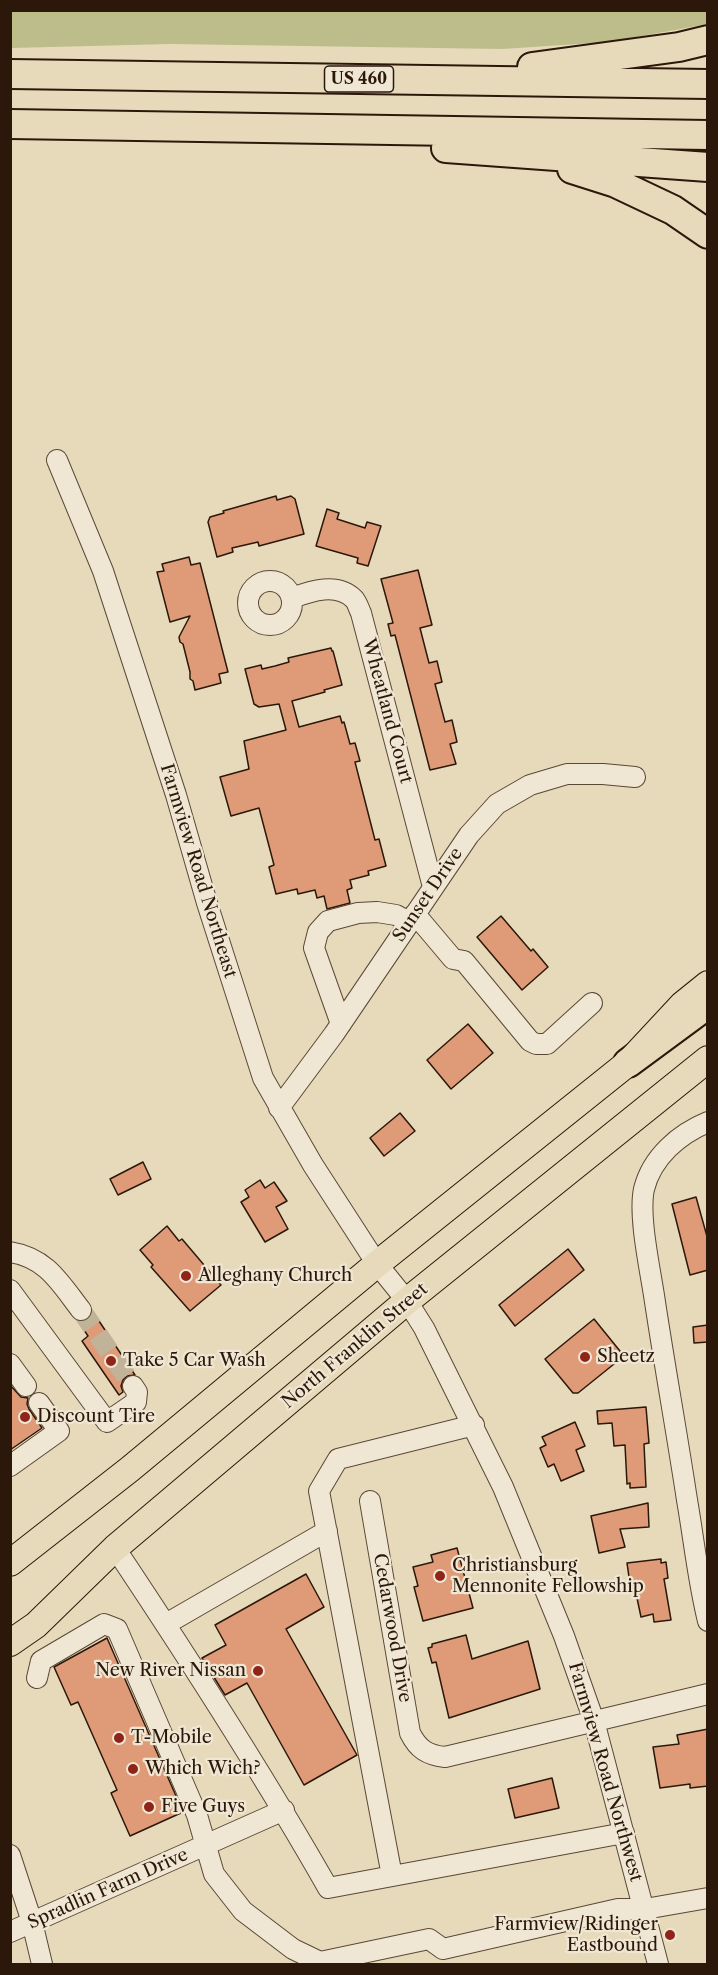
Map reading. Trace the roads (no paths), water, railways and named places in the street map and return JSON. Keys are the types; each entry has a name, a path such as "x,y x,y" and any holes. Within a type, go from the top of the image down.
{"highway":[{"path":"326,79 549,66 679,47 708,40"},
{"name":"US 460","path":"10,74 708,84"},
{"path":"10,124 708,135"},
{"path":"211,127 530,155 708,167"},
{"path":"530,155 616,183 673,210 708,234"},
{"path":"628,1063 708,1004"}],"main road":[{"path":"10,1563 130,1469 377,1264 628,1063 682,1005 708,984"},
{"name":"North Franklin Street","path":"10,1643 36,1625 115,1548 407,1301 708,1059"}],"street":[{"name":"Farmview Road Northeast","path":"57,460 103,571 176,795 263,1078 313,1165 377,1264"},
{"name":"Wheatland Court","path":"292,598 327,589 341,592 355,600 361,612 433,887"},
{"name":"Sunset Drive","path":"279,1108 341,1024 469,834 497,804 530,785 567,774 635,777"},
{"path":"341,1024 314,948 318,932 328,921 358,913 377,912 412,918 453,959 464,961 530,1041 536,1044 547,1044 592,1003"},
{"path":"708,1122 677,1140 661,1155 650,1172 644,1190 645,1233 708,1621"},
{"path":"10,1252 26,1254 39,1261 81,1310"},
{"name":"Farmview Road Northwest","path":"377,1264 407,1301 424,1328 474,1425 529,1547 594,1721 658,1965"},
{"path":"10,1290 106,1422 136,1402 137,1392 132,1386"},
{"path":"10,1364 26,1386"},
{"path":"10,1466 59,1431 39,1403"},
{"path":"392,1876 319,1491 338,1459 474,1425"},
{"name":"Cedarwood Drive","path":"370,1501 411,1733 415,1743 423,1752 445,1757 594,1721"},
{"path":"166,1624 327,1531"},
{"path":"115,1548 284,1810 328,1888 624,1833"},
{"path":"37,1678 41,1661 104,1624 117,1629 196,1815 214,1874 243,1911 292,1949 321,1963 429,1939 445,1957 618,1909 645,1909 708,1898"},
{"path":"594,1721 708,1694"},
{"name":"Spradlin Farm Drive","path":"10,1932 284,1810"},
{"path":"10,1855 32,1922 42,1965"}],"tunnel":[{"path":"81,1310 133,1386"}],"place":[{"name":"Alleghany Church","path":"186,1276"},
{"name":"Sheetz","path":"585,1357"},
{"name":"Take 5 Car Wash","path":"111,1361"},
{"name":"Discount Tire","path":"25,1417"},
{"name":"Christiansburg Mennonite Fellowship","path":"440,1576"},
{"name":"New River Nissan","path":"258,1671"},
{"name":"T-Mobile","path":"119,1738"},
{"name":"Which Wich?","path":"133,1769"},
{"name":"Five Guys","path":"149,1807"},
{"name":"Farmview/Ridinger Eastbound","path":"670,1935"}]}
